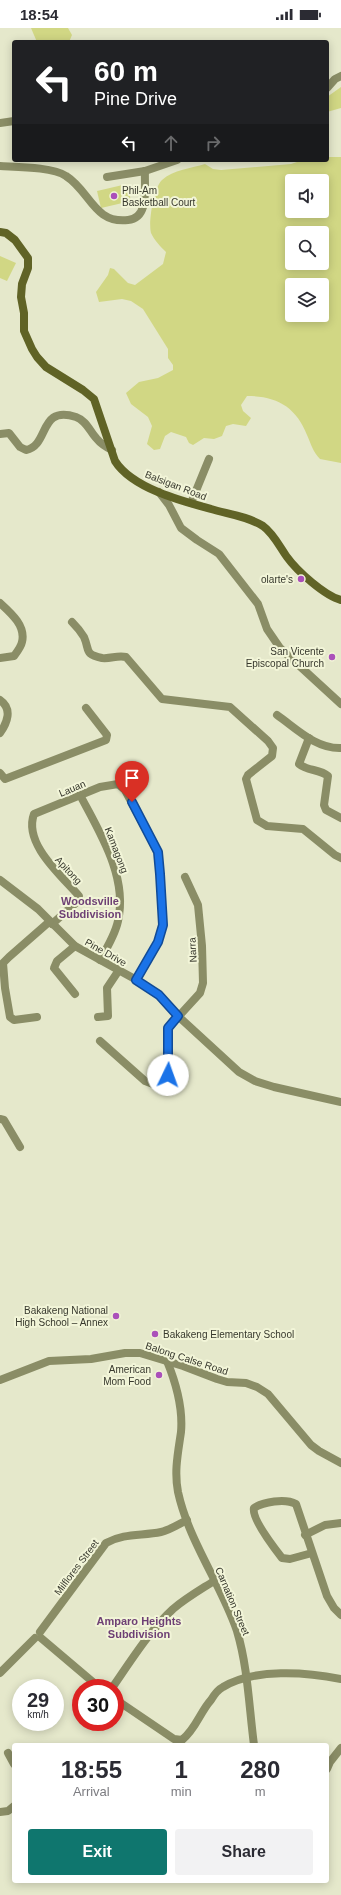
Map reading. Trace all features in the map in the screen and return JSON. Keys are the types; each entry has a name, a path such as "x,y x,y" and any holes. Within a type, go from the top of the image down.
{"street":[{"path":"329,86 335,79 341,76"},
{"path":"0,124 12,121"},
{"path":"107,177 145,171 171,162"},
{"path":"0,166 44,170 65,175 106,218 121,221 137,218 141,214 144,203 145,171"},
{"name":"Balsigan Road","path":"0,232 6,233 15,240 28,258 28,268 22,284 21,297 24,313 24,331 32,349 46,367 83,390 94,399 112,450 114,461 124,472 144,485 159,492 191,503 245,518 263,527 288,559 323,592 341,600"},
{"path":"0,434 9,433 20,446 26,450 30,449 37,443 50,420 58,416 69,415 82,420 97,439 112,450"},
{"path":"191,503 209,459"},
{"path":"159,492 181,528 219,554 258,604 267,629 280,648 292,661 328,690 341,704"},
{"path":"0,603 14,617 23,632 22,643 14,656 0,658"},
{"path":"72,622 84,639 87,651 92,656 106,658 119,655 126,657 162,699 230,707 268,741 273,748 272,756 246,778 257,820 267,826 290,826 303,828 321,844 341,858"},
{"path":"0,700 7,710 8,716 7,722 0,733"},
{"path":"0,773 5,779 106,740 107,735 86,708"},
{"path":"277,715 317,744 325,747 341,748"},
{"path":"308,738 300,764 303,767 323,772 328,776 324,805 326,810 341,818"},
{"name":"Lauan","path":"32,819 34,814 107,785 118,784 123,787 158,852 160,874 163,925 158,942 136,980"},
{"name":"Kamagong","path":"80,795 102,836 118,879 121,904 118,922 113,938 100,960"},
{"name":"Apitong","path":"32,819 34,836 46,860 79,896 78,901 50,923"},
{"name":"Narra","path":"100,1041 145,1081 153,1084 162,1083 168,1075 168,1028 200,993 203,983 202,946 198,905 185,877"},
{"name":"Pine Drive","path":"0,880 5,881 38,909 74,946 119,970 159,995 178,1016 239,1072 255,1081 274,1087 341,1102"},
{"path":"37,1017 14,1020 10,1017 5,988 3,963 8,957 50,923"},
{"path":"74,946 57,960 54,968 75,994"},
{"path":"98,1017 108,1016 107,988 119,970"},
{"path":"0,1118 4,1120 20,1147"},
{"name":"Balong Calse Road","path":"0,1380 49,1361 91,1359 134,1352 167,1361 227,1382 246,1383 263,1390 311,1445 325,1455 341,1463"},
{"name":"Carnation Street","path":"167,1361 176,1388 180,1413 181,1431 177,1448 175,1476 178,1493 187,1520 237,1631 247,1676 254,1743"},
{"path":"312,1552 290,1559 282,1558 264,1533 253,1512 255,1506 290,1501 297,1506 305,1535 312,1552 327,1596 334,1608 341,1615"},
{"name":"Milflores Street","path":"0,1673 39,1636 106,1543 115,1538 166,1530 187,1520"},
{"path":"305,1535 325,1525 341,1523"},
{"path":"118,1679 132,1659 172,1610 214,1581"},
{"path":"39,1636 89,1679"},
{"path":"124,1705 174,1739 182,1740 197,1722 209,1702 222,1687 247,1676 296,1673 341,1679"},
{"path":"329,1764 341,1748"},
{"path":"8,1753 12,1760"},
{"path":"0,1812 8,1811 12,1808"}],"green space":[{"path":"31,28 68,28 72,35 70,40 36,40"},
{"path":"341,87 341,108 329,111 329,96"},
{"path":"329,157 341,157 341,463 320,459 314,451 297,417 284,405 267,398 247,396 241,405 243,411 251,418 246,426 233,424 226,426 222,436 214,439 204,438 193,445 189,443 186,437 171,432 165,436 160,449 154,450 147,444 152,426 148,417 131,404 126,393 139,382 158,378 173,370 173,365 168,358 168,349 143,309 131,301 122,299 99,302 96,292 108,275 110,268 114,269 128,283 135,285 163,264 166,252 154,238 150,228 154,197 162,180 172,174 205,164 213,169 221,170 291,164 297,162 329,162"},
{"name":"Phil-Am Basketball Court","path":"127,184 131,201 101,208 97,191"},
{"path":"0,256 16,263 7,281 0,278"}],"place":[{"name":"Phil-Am Basketball Court","path":"114,196"},
{"name":"olarte's","path":"301,579"},
{"name":"San Vicente Episcopal Church","path":"332,657"},
{"name":"Bakakeng National High School – Annex","path":"116,1316"},
{"name":"Bakakeng Elementary School","path":"155,1334"},
{"name":"American Mom Food","path":"159,1375"}],"district":[{"name":"Woodsville Subdivision","path":"90,907"},
{"name":"Amparo Heights Subdivision","path":"139,1627"}],"route":[{"path":"132,802 158,852 163,925 158,942 136,980 159,995 178,1016 168,1028 168,1075"}]}
